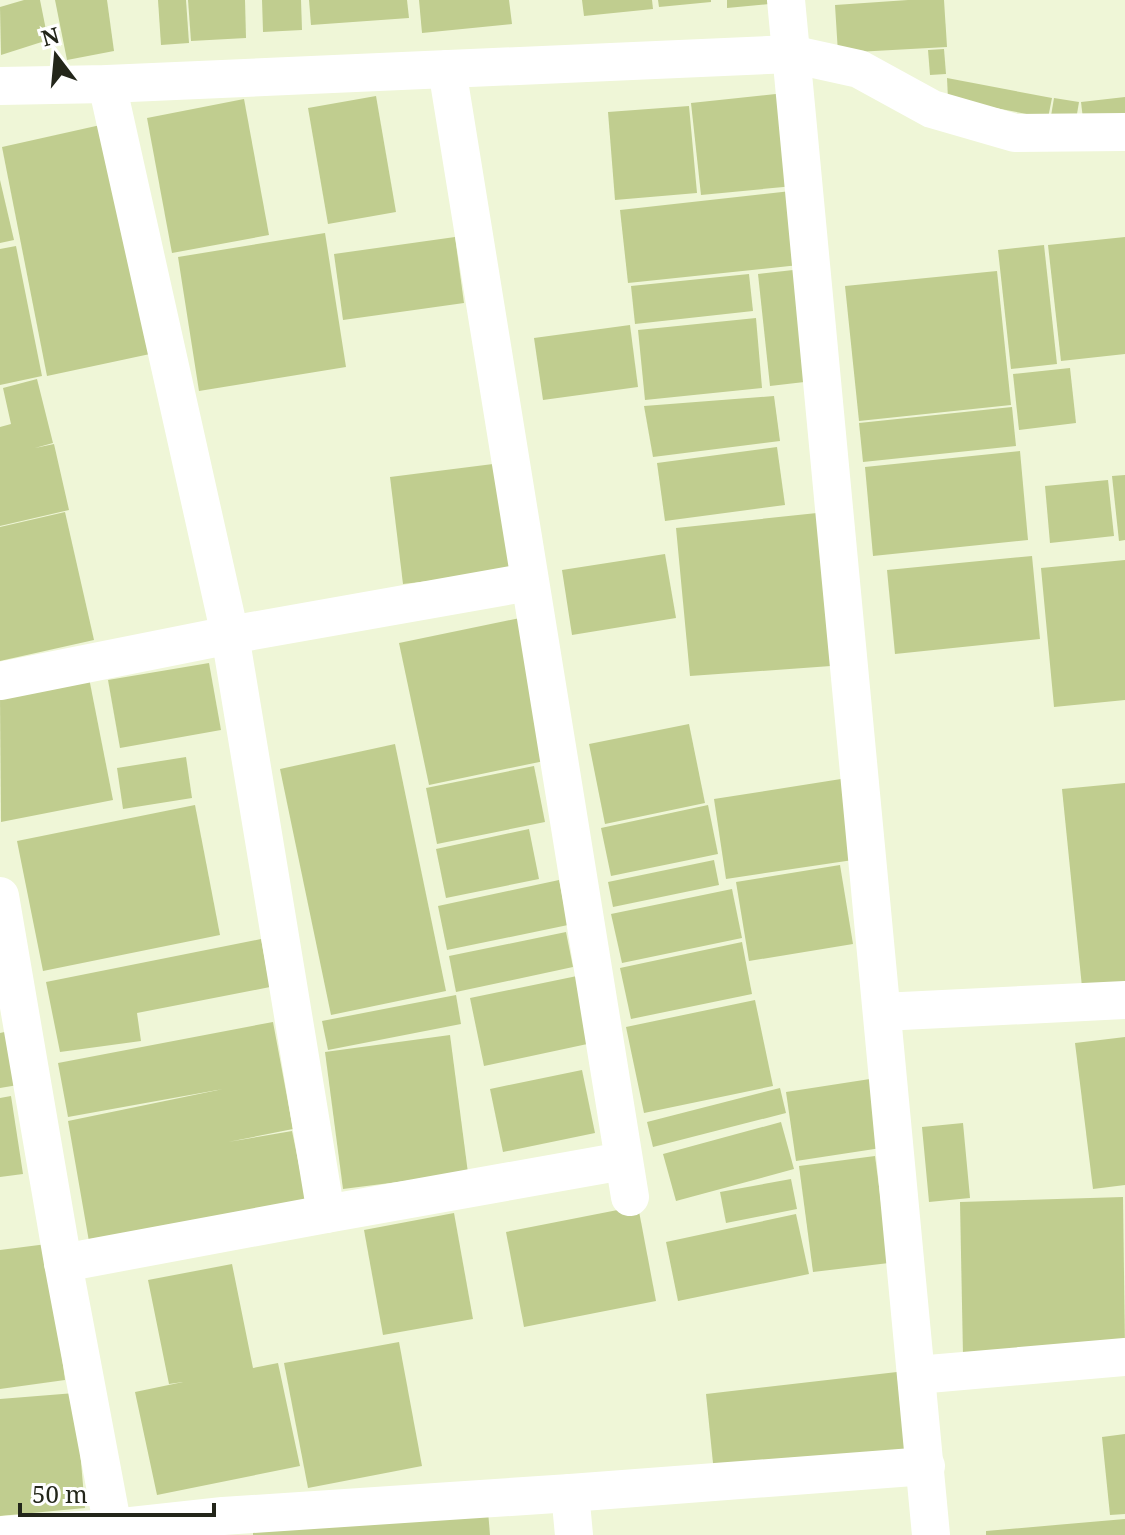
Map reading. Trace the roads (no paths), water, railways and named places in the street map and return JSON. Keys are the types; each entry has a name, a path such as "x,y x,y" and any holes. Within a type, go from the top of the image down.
{"street":[{"path":"786,0 931,1535"},
{"path":"0,86 791,54 859,69 932,109 1015,133 1125,132"},
{"path":"63,1263 326,1214 626,1179 447,69"},
{"path":"107,84 230,635 326,1214"},
{"path":"0,681 230,635 529,582"},
{"path":"0,896 63,1263 113,1528"},
{"path":"882,1012 1125,1000"},
{"path":"917,1375 1125,1357"},
{"path":"3,1535 223,1525 570,1493 926,1466"},
{"path":"570,1493 574,1535"}]}
